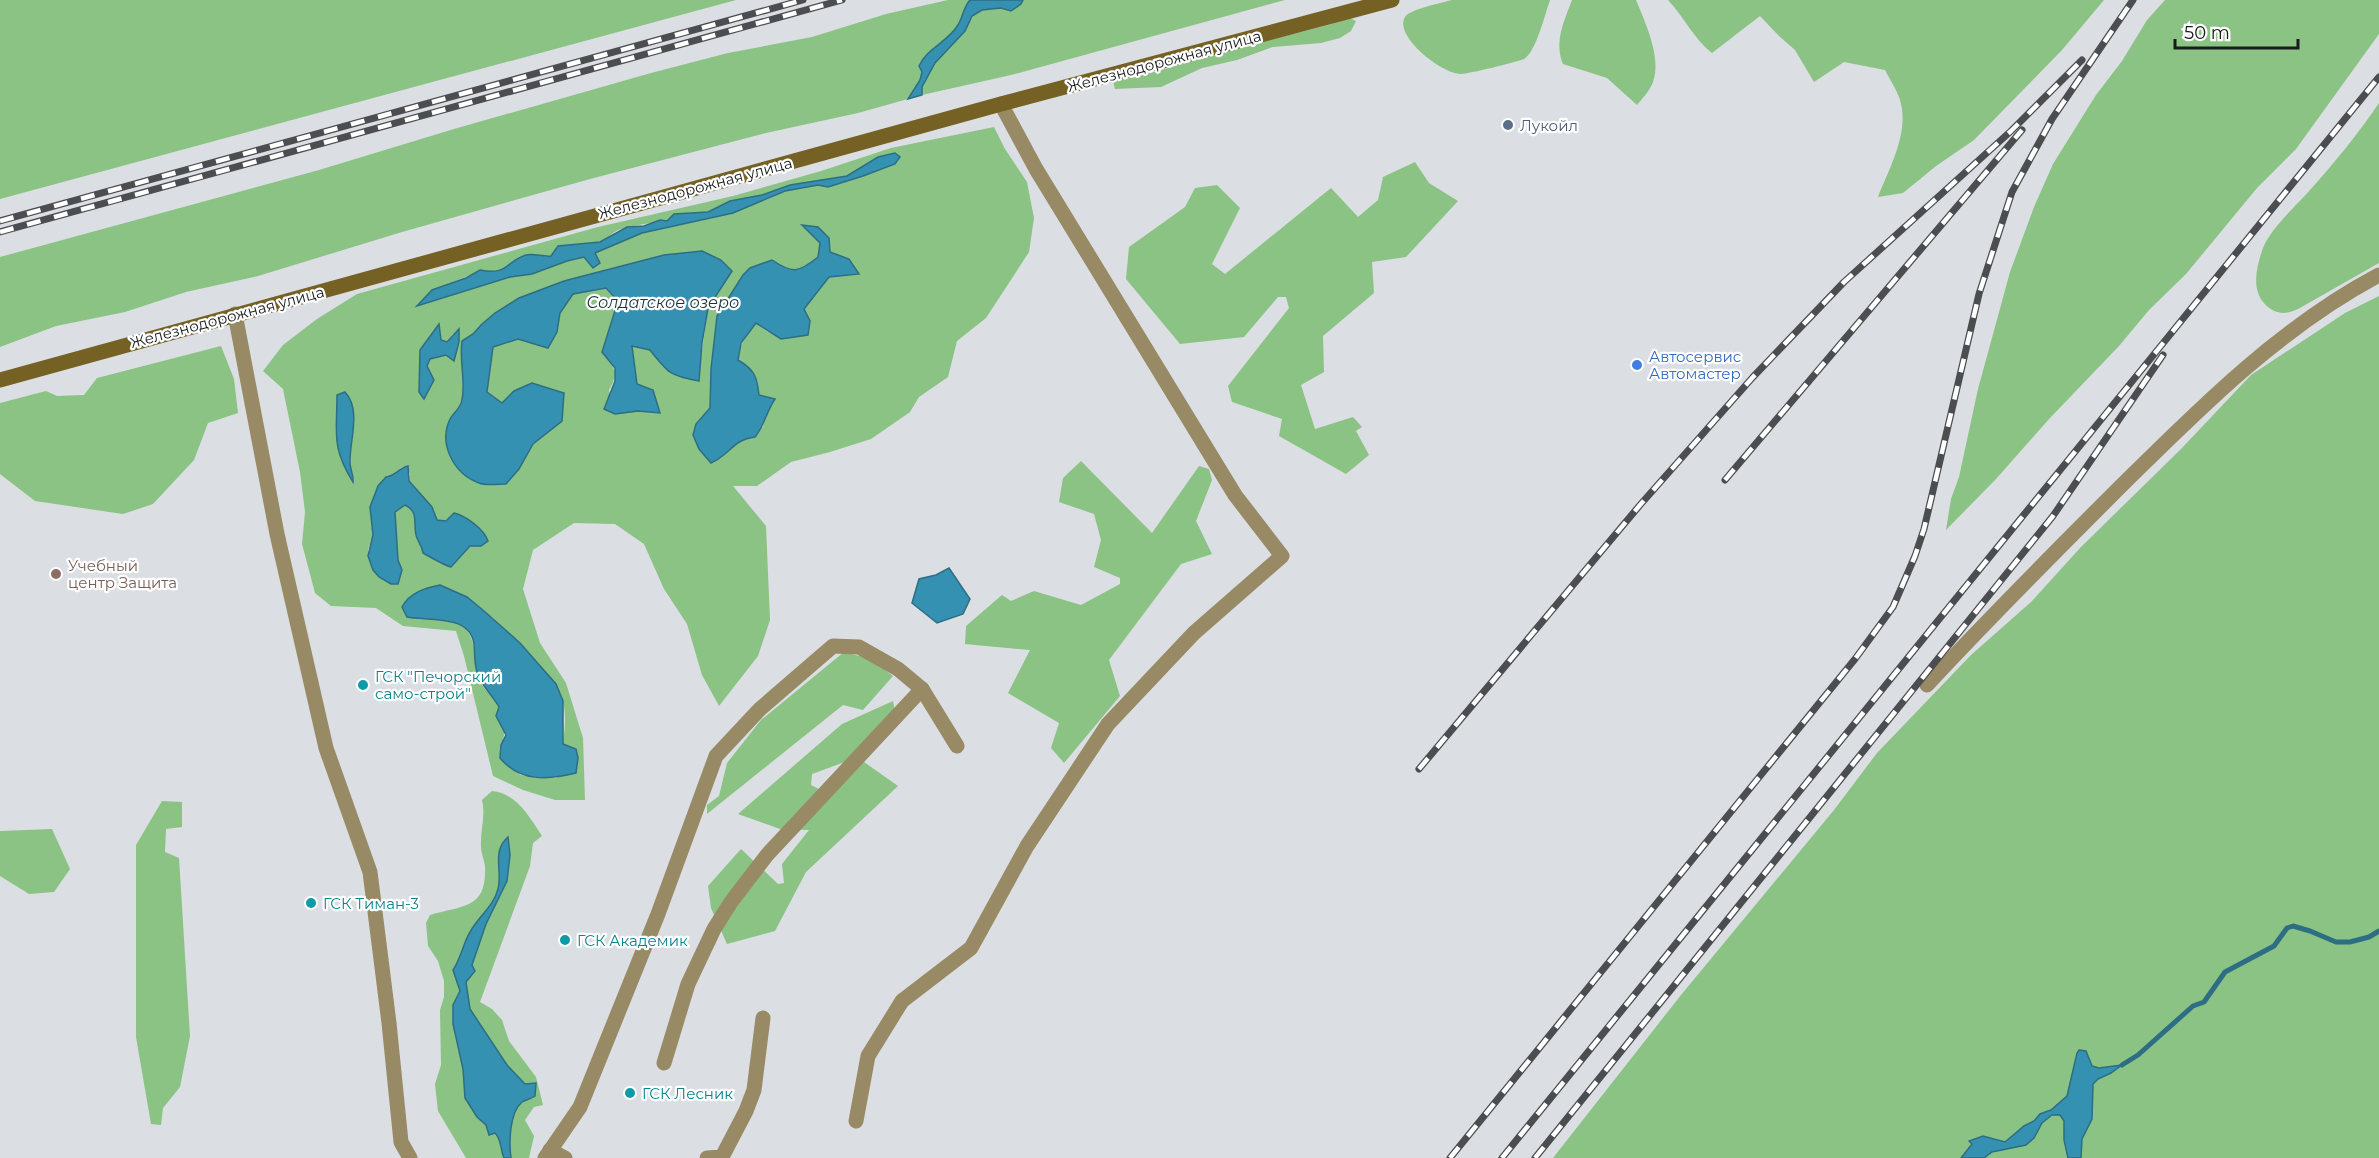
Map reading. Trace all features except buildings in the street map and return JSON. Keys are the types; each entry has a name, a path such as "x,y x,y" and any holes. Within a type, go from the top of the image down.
{"main road":[{"name":"Железнодорожная улица","path":"0,380 1001,104 1392,0"}],"street":[{"path":"856,1121 868,1056 902,1001 971,948 1027,846 1108,724 1194,633 1282,556 1235,495 1036,170 1001,104"},
{"path":"1927,685 1976,632 2130,478 2247,366 2321,309 2379,275"},
{"path":"235,314 277,534 326,748 370,872 401,1142 410,1158"},
{"path":"566,1158 547,1154 580,1107 658,914 716,756 760,709 833,646 859,647 898,669 922,689 957,746"},
{"path":"664,1064 688,984 700,957 714,929 749,876 922,689"},
{"path":"707,1158 722,1157 746,1112 754,1090 763,1018"}],"green space":[{"path":"0,0 736,0 0,199"},
{"path":"948,0 1285,0 1011,75 766,133 590,179 402,232 258,276 186,292 125,312 56,326 0,347 0,257 319,170 651,73 728,53 812,37 886,14"},
{"path":"1452,0 1550,0 1536,41 1524,59 1461,74 1443,68 1422,53 1406,34 1403,25 1405,17 1413,11"},
{"path":"1572,0 1636,0 1651,40 1655,62 1653,82 1637,105 1607,78 1563,64 1560,56 1560,39"},
{"path":"1668,0 2104,0 2062,50 1974,140 1936,166 1903,193 1878,197 1897,150 1902,125 1900,100 1885,70 1844,62 1814,82 1795,50 1760,16 1712,53"},
{"path":"2165,0 2379,0 2379,34 2296,149 2257,188 2186,274 2149,310 2119,346 1946,530 1951,499 1959,477 1978,389 2010,272 2034,207 2053,164 2096,95 2122,61 2147,20"},
{"path":"1350,18 1356,21 1351,31 1340,38 1321,43 1273,47 1237,60 1202,68 1161,87 1115,89 1113,81 1152,73 1233,48"},
{"path":"2379,103 2379,263 2298,309 2283,313 2272,310 2262,301 2256,279 2258,264 2266,241 2337,158"},
{"path":"994,127 1005,149 1027,182 1034,218 1029,252 986,318 957,341 948,377 919,397 910,412 871,439 791,462 757,486 733,486 766,526 770,620 758,656 719,706 702,675 687,624 664,589 644,544 615,524 574,523 533,550 523,589 540,643 566,683 583,738 585,800 555,800 523,790 493,776 456,631 403,626 376,608 331,606 315,593 302,544 305,512 300,472 283,389 263,371 283,345 317,319 357,294 598,227 733,196 891,148","holes":["895,153 876,171 863,176 828,187 818,185 785,191 712,218 642,233 594,253 593,268 584,257 418,306 431,293 447,285 480,270 502,269 526,255 551,256 561,247 596,243 618,230 667,221 674,214 708,212 730,201 762,195 790,185 847,176 878,157","803,226 829,238 829,252 849,259 859,274 829,277 804,309 810,321 808,335 793,337 775,335 756,323 742,345 739,359 759,395 775,399 766,411 763,427 741,439 721,458 696,424 710,408 711,369 717,316 743,275 750,268 772,260 786,268 796,270 818,257 820,243","702,251 732,271 708,308 698,380 663,367 650,350 632,346 637,384 653,390 660,412 638,411 615,414 609,390 615,374 610,362 602,352 618,301 606,288 573,294 560,313 557,332 518,339 493,347 487,392 502,403 514,391 562,421 533,444 519,469 506,484 485,484 470,479 456,466 447,448 447,429 450,419 459,408 463,393 462,341 482,324","439,325 441,340 447,342 453,334 459,342 454,361 446,354 430,359 427,366 434,380 424,399 419,392 420,350","348,395 352,429 350,463 353,481 343,463 336,436 337,405","402,467 410,473 409,481 420,493 437,521 446,521 454,513 479,528 481,545 470,546 451,567 437,561 423,553 416,535 414,515 405,505 395,511 398,560 402,570 391,584 373,570 368,550 373,535 371,518 392,476","440,585 463,595 508,631 547,674 562,700 565,718 557,778 520,775 501,745 504,734 502,715 494,698 482,684 469,633 459,624 439,619 428,588"]},
{"path":"1415,162 1429,183 1458,201 1406,257 1372,262 1374,293 1323,336 1324,372 1301,385 1315,429 1353,417 1362,427 1356,431 1369,455 1346,474 1279,436 1282,419 1232,402 1228,386 1289,308 1286,297 1278,297 1244,337 1180,344 1126,279 1129,247 1185,207 1195,188 1217,185 1240,208 1212,264 1225,274 1331,188 1358,217 1378,200 1383,177"},
{"path":"2379,296 2379,1158 1553,1158 1681,995 1834,810 1877,753 1971,655 2031,602 2081,547 2181,449 2251,375 2345,313"},
{"path":"221,346 234,379 238,413 208,423 194,460 153,504 123,514 35,501 0,474 0,403 46,391 57,396 84,395 97,378"},
{"path":"1081,461 1152,533 1199,466 1209,469 1212,480 1196,521 1212,554 1181,564 1109,660 1120,696 1064,763 1051,748 1059,723 1008,693 1030,650 965,644 966,626 1002,595 1011,601 1034,591 1081,605 1120,584 1120,578 1094,567 1101,540 1094,514 1059,502 1063,478"},
{"path":"844,652 871,659 893,676 863,710 843,705 707,814 707,805 719,796 727,763 761,720"},
{"path":"893,701 895,711 853,759 812,774 811,785 819,789 864,762 898,786 806,872 775,931 727,944 711,908 708,886 741,849 778,884 784,883 782,864 809,830 780,829 738,814 842,724"},
{"path":"492,791 515,801 542,836 533,843 530,866 480,1002 492,1009 502,1020 509,1041 536,1077 543,1105 534,1107 525,1120 534,1136 529,1158 466,1158 438,1111 435,1084 441,1065 440,1010 444,997 444,981 438,961 428,946 426,923 430,915 471,903 482,890 485,866 481,852 482,800"},
{"path":"162,801 182,802 182,827 166,829 165,852 179,858 190,1036 180,1087 163,1108 161,1125 151,1124 136,1037 136,845"},
{"path":"52,829 70,869 54,892 29,894 0,876 0,831"}],"water":[{"path":"970,0 1023,0 1011,11 1001,8 982,10 972,16 965,31 935,63 922,87 922,95 908,99 920,80 922,72 919,66 932,50 954,31"},
{"path":"895,153 900,157 895,164 863,176 828,187 818,185 785,191 733,213 642,233 595,253 600,263 593,268 584,257 417,306 432,290 466,278 480,270 502,269 526,255 551,256 558,246 600,242 627,227 644,226 660,220 667,221 674,214 708,212 730,201 762,195 790,185 847,176 878,157"},
{"path":"802,225 818,227 829,238 830,252 849,259 859,274 829,277 804,309 810,321 808,335 781,339 756,323 741,343 738,360 754,374 759,395 775,399 755,437 741,441 711,463 699,449 693,435 696,424 710,408 711,369 717,316 743,275 750,268 772,260 785,268 795,270 818,257 820,243"},
{"name":"Солдатское озеро","path":"702,251 721,260 732,271 708,308 699,381 675,375 666,369 650,350 632,346 637,384 653,390 660,413 638,411 615,414 604,409 615,381 615,368 602,352 618,301 606,288 573,294 560,313 557,332 548,348 518,339 493,347 487,392 502,403 514,391 532,383 564,393 562,421 533,444 519,469 506,484 482,484 462,473 451,457 446,438 450,419 462,400 462,341 495,313 519,298 564,281 664,255"},
{"path":"439,324 441,340 447,342 459,329 459,342 454,361 446,355 430,359 427,366 434,380 424,399 419,392 420,350"},
{"path":"345,392 350,399 354,417 350,455 353,482 341,459 336,430 337,395"},
{"path":"408,466 409,481 432,507 437,520 446,521 454,513 459,515 479,528 488,541 481,546 470,546 451,567 445,565 423,553 416,535 414,514 405,505 395,512 398,560 402,570 398,584 391,584 379,577 373,570 368,556 373,535 370,507 378,486 386,477"},
{"path":"949,568 970,599 963,614 937,623 912,603 919,579 936,575"},
{"path":"440,585 467,597 484,611 520,643 556,684 563,701 563,744 576,749 578,758 576,773 545,778 535,777 516,771 500,758 501,745 506,735 496,716 499,707 481,682 477,672 471,634 457,623 407,617 402,607 413,595"},
{"path":"508,837 510,855 507,881 486,924 472,965 475,971 466,982 470,1009 507,1065 525,1084 536,1083 535,1096 522,1102 515,1113 510,1137 511,1158 504,1158 497,1136 495,1133 489,1135 486,1125 477,1117 465,1098 463,1069 453,1024 453,1005 460,991 453,970 470,932 496,895 499,882 500,849"},
{"path":"2079,1050 2086,1051 2092,1066 2099,1068 2122,1065 2093,1084 2092,1119 2082,1139 2081,1158 2068,1158 2064,1140 2064,1121 2060,1115 2052,1115 2042,1123 2034,1138 2026,1145 1992,1152 1984,1158 1961,1158 1972,1144 1969,1141 1983,1136 2005,1142 2067,1096"}],"waterway":[{"path":"2122,1065 2138,1055 2193,1006 2204,1002 2225,972 2274,946 2287,928 2293,926 2336,942 2350,942 2369,937 2379,931"}],"railway":[{"path":"0,221 803,0"},
{"path":"0,232 842,0"},
{"path":"1450,1158 1855,659 1893,607 1924,529 1979,294 2012,192 2052,119 2133,0"},
{"path":"1419,769 1640,505 1753,377 1844,282 2011,131 2082,60"},
{"path":"1502,1158 2379,77"},
{"path":"1725,480 2022,130"},
{"path":"1535,1158 2053,516 2163,355"}],"place":[{"name":"Лукойл","path":"1508,125"},
{"name":"Автосервис Автомастер","path":"1637,365"},
{"name":"Учебный центр Защита","path":"56,574"},
{"name":"ГСК \"Печорский само-строй\"","path":"363,685"},
{"name":"ГСК Тиман-3","path":"311,903"},
{"name":"ГСК Академик","path":"565,940"},
{"name":"ГСК Лесник","path":"630,1093"}]}
